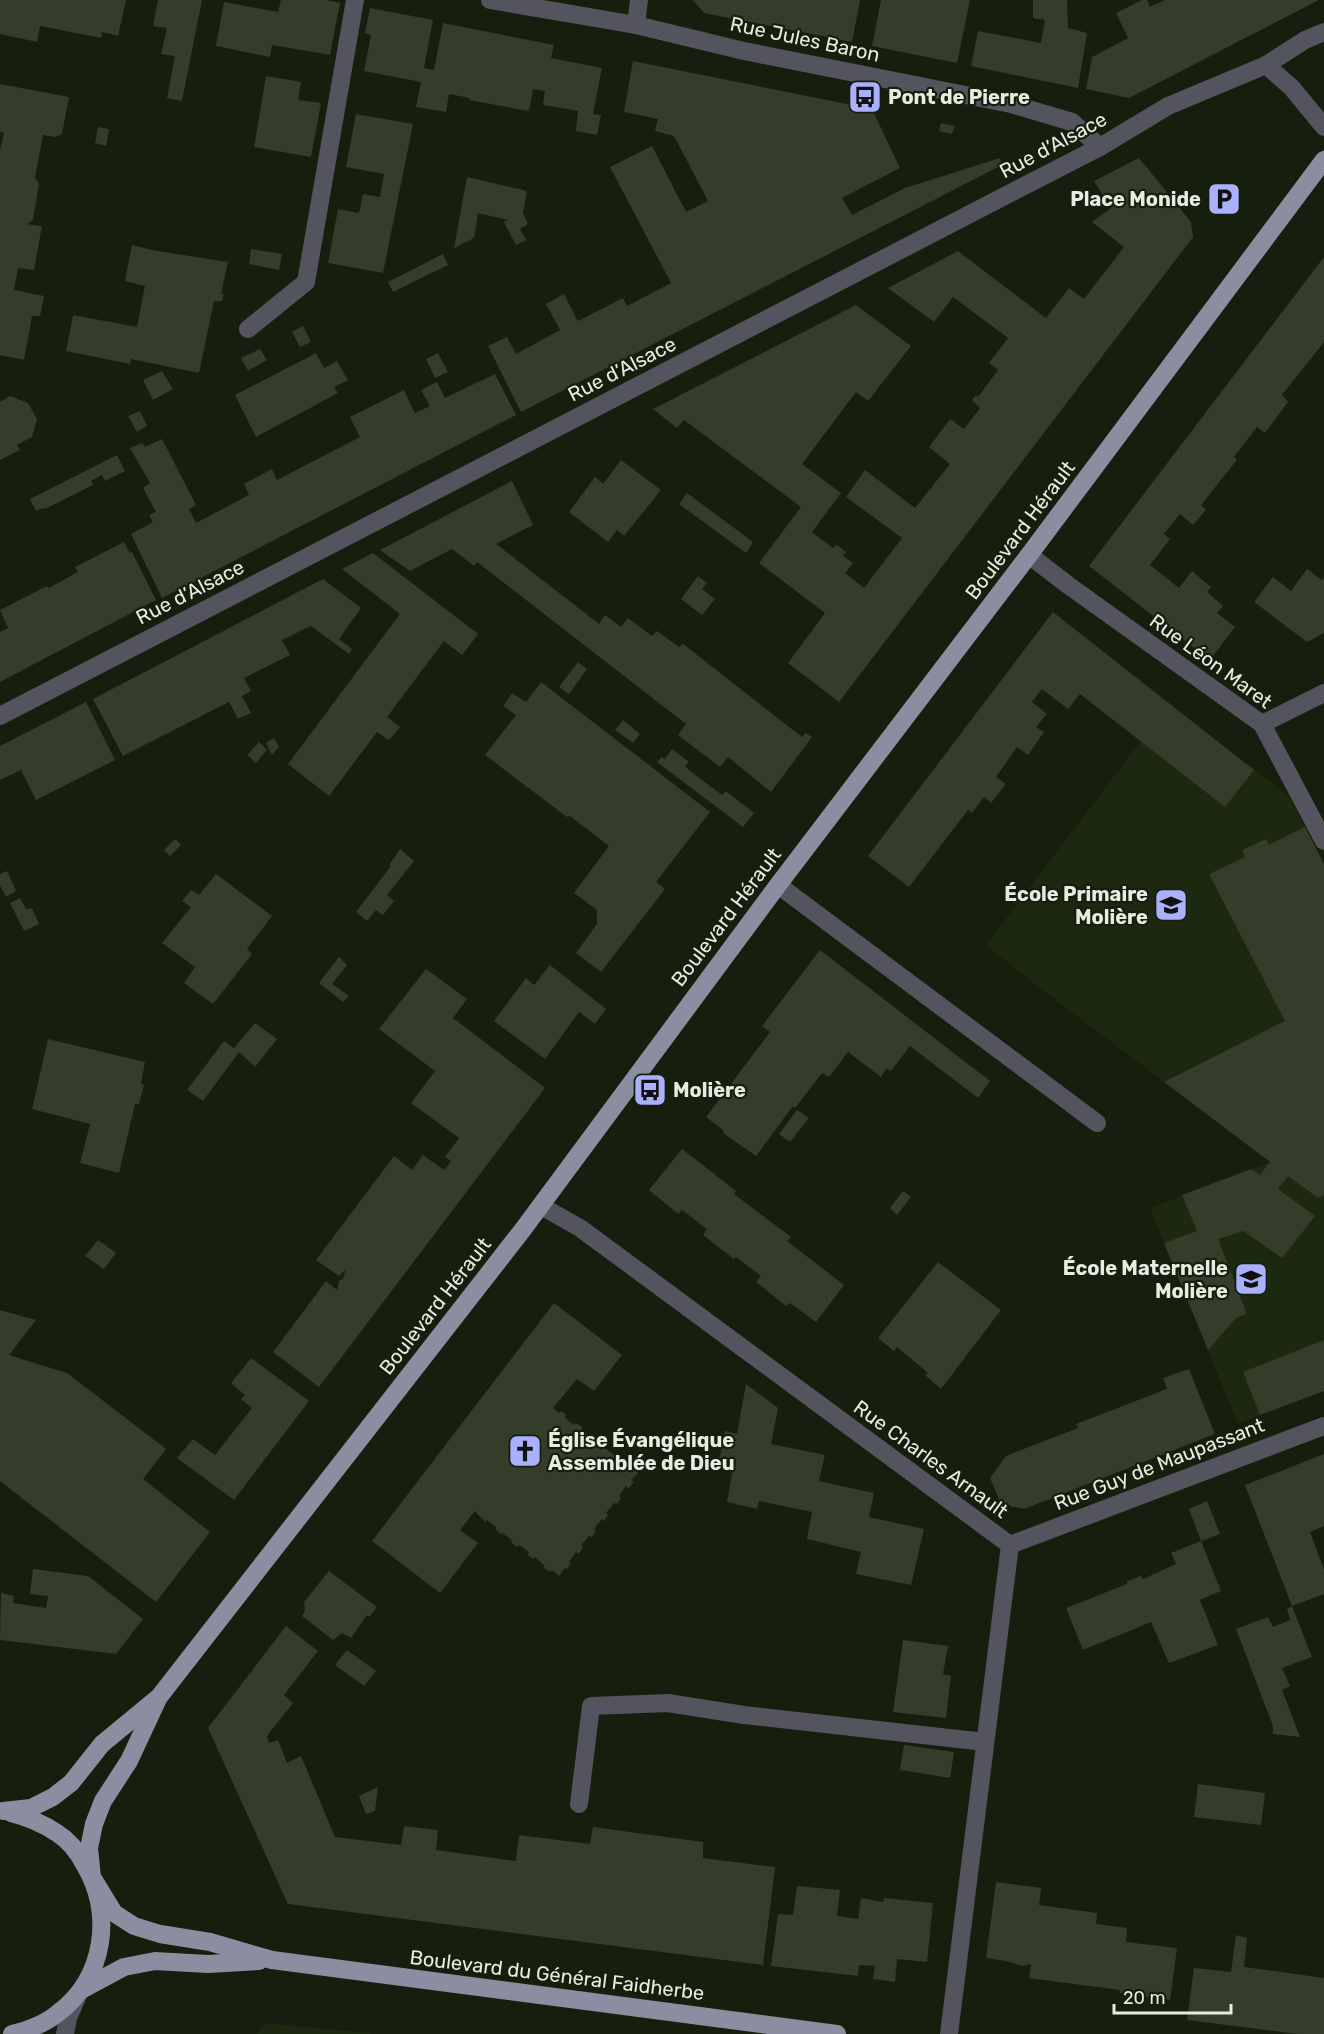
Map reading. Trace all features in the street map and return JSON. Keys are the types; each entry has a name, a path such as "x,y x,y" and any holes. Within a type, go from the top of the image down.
{"main road":[{"name":"Boulevard Hérault","path":"1,1810 31,1808 53,1797 71,1783 102,1744 159,1697 540,1206 777,885 1029,555 1324,160"},
{"name":"Boulevard Hérault","path":"92,1877 89,1848 94,1824 103,1801 129,1761 159,1697"},
{"path":"1,1810 32,1819 59,1834 78,1853 92,1877 101,1906 102,1936 94,1966 79,1992 58,2013 33,2028 12,2034"},
{"name":"Boulevard du Général Faidherbe","path":"92,1877 114,1913 134,1926 160,1934 210,1942 272,1960 837,2034"},
{"name":"Boulevard du Général Faidherbe","path":"79,1992 124,1967 155,1961 208,1964 272,1960"}],"street":[{"path":"248,329 306,282 355,0"},
{"name":"Rue Jules Baron","path":"490,0 636,25 744,51 1011,104 1072,122 1100,147"},
{"path":"636,25 639,0"},
{"name":"Rue d’Alsace","path":"0,716 1100,147 1168,106 1266,65 1305,40 1324,32"},
{"path":"1266,65 1292,88 1324,127"},
{"name":"Rue Léon Maret","path":"1029,555 1262,724 1324,841"},
{"path":"1262,724 1324,693"},
{"path":"777,885 1097,1123"},
{"name":"Rue Charles Arnault","path":"540,1206 580,1228 1010,1545 949,2034"},
{"name":"Rue Guy de Maupassant","path":"1010,1545 1324,1426"},
{"path":"579,1804 591,1706 668,1702 744,1715 985,1742"},
{"path":"65,2034 68,2018 79,1992"}],"shaded area":[{"name":"École Primaire Molière","path":"1169,704 1289,796 1324,864 1324,1390 1238,1424 1150,1208 1270,1162 986,945"},
{"path":"265,2023 369,2033 370,2034 256,2034"}],"building":[{"path":"0,0 126,0 118,36 102,32 101,38 40,26 37,42 0,34"},
{"path":"158,0 202,0 182,101 167,98 175,56 161,54 167,28 153,26"},
{"path":"281,0 326,0 340,3 330,55 272,45 270,57 216,46 224,2 278,12"},
{"path":"693,0 860,0 852,42 704,13"},
{"path":"881,0 970,0 957,63 872,46"},
{"path":"1033,0 1067,0 1068,28 1087,33 1078,88 971,66 978,31 1041,43 1045,20 1033,18"},
{"path":"1142,0 1147,0 1150,7 1165,0 1319,0 1129,98 1086,89 1092,57 1128,38 1116,13"},
{"path":"370,8 433,20 424,68 434,70 443,23 554,45 551,58 602,68 593,114 601,115 597,135 576,131 578,111 543,105 545,91 533,89 529,111 449,94 446,112 416,107 421,82 364,71 371,35 365,33"},
{"path":"633,61 872,109 900,168 842,198 852,215 905,188 1000,158 1002,165 521,412 488,346 507,337 516,354 560,330 546,304 564,294 578,321 623,298 627,306 671,283 610,167 652,146 686,212 708,201 674,136 655,131 658,119 624,112"},
{"path":"266,76 301,82 298,100 321,103 311,157 254,147"},
{"path":"0,84 69,97 62,134 56,137 43,135 35,178 39,183 33,220 27,224 42,226 34,270 18,268 14,290 44,296 40,316 32,316 24,360 0,355 0,150 4,133 0,132"},
{"path":"356,114 413,124 383,273 328,263 338,209 359,213 363,194 380,197 384,174 346,167"},
{"path":"941,123 955,126 952,134 939,131"},
{"path":"98,127 109,129 106,146 95,143"},
{"path":"1139,158 1191,222 1193,237 839,702 788,663 825,613 759,563 801,507 684,420 677,428 653,409 856,305 911,346 868,401 856,392 802,464 841,493 812,532 833,548 837,545 846,552 843,556 853,563 845,573 864,588 902,538 846,497 865,470 915,508 950,464 929,447 950,419 964,429 980,408 972,400 976,395 978,397 998,370 989,363 1008,338 953,297 934,322 888,288 958,251 1046,318 1069,288 1084,299 1124,247 1092,222 1111,208 1094,181"},
{"path":"467,177 527,191 523,213 528,224 520,229 526,240 516,245 504,222 508,220 478,213 474,238 454,248"},
{"path":"132,245 228,262 221,294 224,294 222,301 214,301 199,373 131,359 130,364 66,351 73,315 137,327 145,286 125,281"},
{"path":"251,249 282,254 279,270 249,264"},
{"path":"443,254 448,265 393,292 388,282"},
{"path":"1324,257 1324,342 1282,395 1288,402 1265,433 1257,427 1234,457 1237,460 1201,505 1206,510 1193,525 1180,514 1164,534 1170,539 1150,565 1179,588 1192,571 1211,587 1207,592 1223,606 1217,613 1235,627 1210,660 1089,566"},
{"path":"303,326 311,342 300,347 292,332"},
{"path":"260,349 267,360 248,371 241,358"},
{"path":"316,353 324,368 337,361 348,380 334,387 338,393 256,437 235,395"},
{"path":"438,353 448,372 435,378 426,359"},
{"path":"162,371 173,389 153,400 143,380"},
{"path":"495,374 516,415 162,598 131,534 153,522 149,515 156,512 143,488 150,483 130,448 142,443 145,447 162,439 196,505 189,509 196,523 249,495 244,484 272,469 277,480 360,437 350,417 404,390 415,413 430,406 421,390 437,382 445,398"},
{"path":"10,396 28,403 37,419 32,437 17,445 20,450 0,460 0,402"},
{"path":"140,411 147,426 137,432 128,416"},
{"path":"117,455 125,471 105,481 102,475 91,481 93,485 45,509 36,511 30,499"},
{"path":"621,460 661,490 624,536 617,530 608,542 569,512 595,477 603,484"},
{"path":"512,481 533,525 496,544 599,624 605,615 621,627 628,618 652,636 657,631 679,647 683,644 802,737 806,733 812,737 771,792 728,757 720,767 678,735 686,724 477,562 474,566 452,549 410,571 380,550"},
{"path":"687,493 753,542 746,553 679,504"},
{"path":"124,542 130,553 132,552 156,600 0,682 0,632 8,628 0,610 47,586 49,588 78,572 75,567"},
{"path":"373,553 478,634 462,655 444,641 387,717 400,727 389,740 377,732 329,796 288,764 400,614 342,569"},
{"path":"1307,569 1322,580 1324,577 1324,633 1307,642 1254,602 1273,577 1291,591"},
{"path":"698,576 707,583 702,589 715,599 702,615 681,599"},
{"path":"323,579 361,608 339,639 352,649 349,654 311,626 282,640 290,655 244,678 251,691 242,696 251,713 238,719 229,702 123,756 93,699"},
{"path":"1053,612 1254,770 1225,807 1080,694 1068,709 1042,689 1032,702 1047,714 1036,727 1044,732 1028,755 1017,747 996,777 1006,784 991,803 984,797 972,813 968,810 909,887 868,856"},
{"path":"578,662 587,669 569,694 559,687"},
{"path":"541,682 710,812 656,882 665,889 601,972 576,953 597,924 597,910 574,893 609,846 485,755 516,715 503,706 512,693 526,702"},
{"path":"86,702 115,760 36,800 21,770 0,780 0,746"},
{"path":"623,720 640,734 633,743 615,730"},
{"path":"274,738 279,747 272,755 266,743"},
{"path":"259,742 267,750 256,763 247,755"},
{"path":"672,749 689,762 685,766 690,771 722,795 726,791 754,813 743,827 657,762 662,757 665,759"},
{"path":"1305,827 1324,864 1324,1195 1318,1198 1288,1176 1278,1189 1315,1216 1282,1258 1243,1231 1218,1239 1247,1314 1236,1318 1208,1350 1164,1243 1197,1231 1182,1195 1251,1169 1260,1175 1270,1162 1164,1082 1285,1021 1209,874 1245,857 1242,850 1266,839 1269,845"},
{"path":"175,839 181,845 170,856 164,850"},
{"path":"400,849 414,861 387,895 394,901 383,915 376,910 367,921 356,912 391,866 389,865"},
{"path":"7,871 16,891 6,897 0,885 0,874"},
{"path":"216,874 272,916 247,949 252,954 213,1004 184,983 195,967 162,943 191,907 182,901 191,890 199,895"},
{"path":"20,898 26,909 32,908 39,924 24,931 10,903"},
{"path":"820,950 990,1081 978,1098 910,1046 891,1071 886,1069 881,1077 848,1052 829,1077 822,1073 795,1108 793,1106 756,1156 723,1133 724,1131 706,1117 770,1032 762,1026"},
{"path":"339,957 347,965 332,984 349,996 343,1002 319,983"},
{"path":"550,965 606,1009 595,1024 579,1012 545,1059 494,1021 526,978 534,985"},
{"path":"426,969 467,999 453,1018 545,1088 319,1387 273,1352 326,1281 337,1290 339,1281 343,1279 346,1269 339,1276 316,1260 394,1156 412,1170 423,1155 444,1170 451,1161 445,1157 459,1138 411,1103 435,1071 379,1029"},
{"path":"255,1023 277,1039 255,1067 239,1052 203,1101 187,1090 224,1041 234,1048"},
{"path":"48,1039 145,1062 141,1084 144,1085 139,1104 135,1104 119,1173 80,1163 90,1124 32,1109"},
{"path":"797,1110 809,1118 790,1142 779,1134"},
{"path":"682,1149 736,1191 734,1194 791,1237 787,1241 844,1285 816,1322 790,1303 786,1306 756,1282 761,1276 703,1235 707,1229 682,1210 678,1214 649,1190"},
{"path":"903,1191 911,1197 897,1215 890,1208"},
{"path":"98,1240 116,1253 104,1269 85,1256"},
{"path":"938,1262 1001,1310 941,1389 925,1375 928,1373 897,1347 894,1351 878,1338"},
{"name":"Église Évangélique Assemblée de Dieu","path":"554,1303 622,1355 594,1391 577,1379 553,1408 559,1413 560,1411 566,1414 565,1418 574,1425 576,1423 582,1427 582,1430 599,1440 597,1442 623,1462 625,1460 638,1473 631,1480 634,1482 628,1489 626,1486 619,1496 621,1498 617,1504 614,1503 606,1513 608,1515 604,1521 602,1519 594,1529 596,1530 592,1537 589,1536 581,1545 583,1547 579,1554 576,1552 567,1569 565,1568 559,1576 543,1567 545,1566 535,1557 534,1559 527,1555 529,1552 519,1545 517,1547 511,1542 512,1540 501,1534 487,1520 485,1522 475,1511 460,1530 478,1543 440,1593 372,1541"},
{"path":"0,1310 36,1320 9,1355 67,1373 166,1449 143,1479 210,1532 156,1602 0,1481"},
{"path":"1324,1340 1324,1391 1260,1415 1243,1372"},
{"path":"251,1358 309,1401 234,1500 177,1458 193,1439 215,1455 252,1408 241,1399 245,1395 231,1383"},
{"path":"1189,1369 1215,1434 1024,1509 1001,1504 990,1478 1006,1456 1078,1428 1076,1424 1167,1389 1163,1378"},
{"path":"746,1384 778,1408 771,1444 825,1455 819,1481 874,1493 869,1517 924,1529 911,1585 856,1574 861,1552 807,1539 812,1512 759,1501 757,1509 727,1502 733,1468 718,1466 725,1431 737,1434"},
{"path":"1324,1454 1324,1526 1310,1532 1324,1570 1324,1594 1292,1606 1245,1485"},
{"path":"1207,1501 1220,1534 1201,1541 1189,1509"},
{"path":"1201,1541 1221,1591 1200,1600 1218,1645 1169,1663 1151,1622 1083,1650 1066,1608 1127,1584 1127,1581 1141,1576 1143,1579 1176,1564 1171,1553"},
{"path":"33,1569 88,1576 143,1619 116,1654 0,1640 1,1593 14,1596 13,1603 46,1608 48,1596 30,1594"},
{"path":"329,1571 377,1607 369,1617 367,1615 351,1638 342,1633 333,1640 302,1616 305,1611 304,1602"},
{"path":"1292,1606 1312,1657 1282,1668 1290,1686 1282,1690 1300,1737 1273,1734 1273,1726 1236,1629 1268,1617 1273,1627 1290,1620 1287,1609"},
{"path":"286,1626 318,1651 284,1695 293,1703 267,1736 269,1743 278,1740 287,1763 301,1756 335,1837 401,1845 404,1826 438,1830 436,1850 516,1861 519,1835 590,1844 593,1827 703,1842 703,1858 775,1867 763,1965 288,1904 208,1728"},
{"path":"903,1640 948,1646 943,1674 951,1676 946,1718 893,1712"},
{"path":"347,1650 376,1671 364,1686 335,1665"},
{"path":"904,1745 954,1752 950,1778 900,1770"},
{"path":"1198,1784 1265,1793 1261,1825 1194,1817"},
{"path":"378,1787 375,1811 366,1814 359,1796"},
{"path":"996,1882 1041,1888 1039,1905 1097,1913 1096,1924 1127,1928 1126,1942 1177,1948 1170,2000 1120,1993 1120,1990 1029,1978 1031,1964 1023,1966 986,1958"},
{"path":"797,1886 840,1890 837,1916 858,1919 861,1898 883,1902 884,1898 933,1903 927,1962 897,1959 895,1982 873,1979 875,1966 859,1965 858,1976 771,1966 778,1914 793,1915"},
{"path":"1236,1935 1247,1938 1244,1967 1324,1978 1324,2034 1297,2034 1187,2020 1194,1968 1231,1972"}],"place":[{"name":"Pont de Pierre","path":"865,97"},
{"name":"Place Monide","path":"1224,199"},
{"name":"École Primaire Molière","path":"1171,905"},
{"name":"Molière","path":"650,1090"},
{"name":"École Maternelle Molière","path":"1251,1279"},
{"name":"Église Évangélique Assemblée de Dieu","path":"525,1451"}]}
